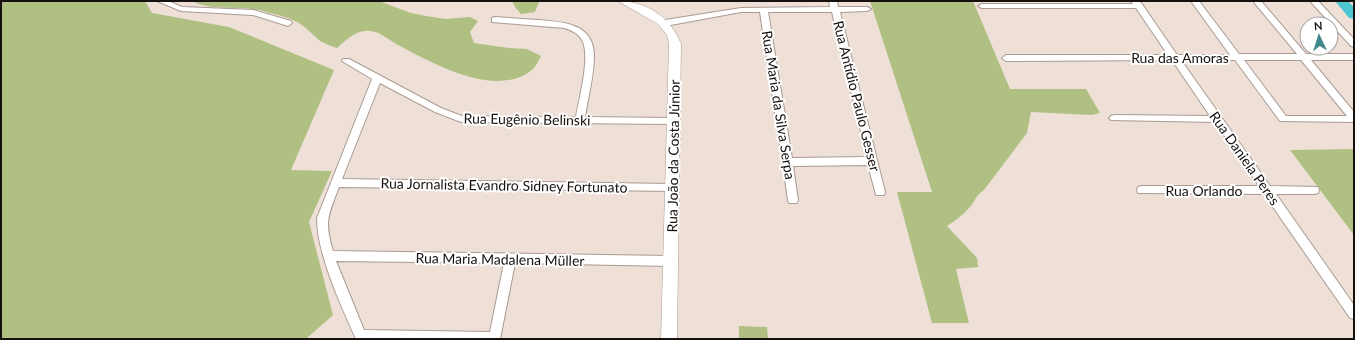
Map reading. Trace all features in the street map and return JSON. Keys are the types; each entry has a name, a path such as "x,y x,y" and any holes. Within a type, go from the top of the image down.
{"main road":[{"path":"623,1 636,4 665,23"},
{"name":"Rua João da Costa Júnior","path":"665,23 670,29 675,44 669,339"}],"street":[{"path":"161,1 181,9 247,13 272,17 288,23"},
{"path":"1195,1 1283,119 1354,118"},
{"path":"1257,1 1354,118"},
{"path":"1314,1 1354,44"},
{"path":"982,6 1137,4"},
{"name":"Rua Daniela Peres","path":"1137,4 1354,314"},
{"path":"665,23 728,12 834,5 867,9"},
{"name":"Rua Antídio Paulo Gesser","path":"834,5 880,192"},
{"name":"Rua Maria da Silva Serpa","path":"764,10 793,200"},
{"path":"495,20 565,25 574,28 585,38 590,50 590,58 580,120"},
{"name":"Rua das Amoras","path":"1006,58 1354,57"},
{"name":"Rua Eugênio Belinski","path":"346,61 438,110 461,119 673,121"},
{"path":"378,78 320,226 360,335 495,337 510,259"},
{"path":"1114,118 1217,118"},
{"path":"787,162 873,161"},
{"name":"Rua Jornalista Evandro Sidney Fortunato","path":"336,183 672,188"},
{"name":"Rua Orlando","path":"1142,190 1314,190"},
{"name":"Rua Maria Madalena Müller","path":"330,256 670,261"}],"green space":[{"path":"1,1 145,1 152,13 229,27 334,70 291,170 332,171 309,222 333,315 306,339 1,339"},
{"path":"192,1 379,1 411,13 426,16 445,19 470,17 478,21 470,32 474,43 527,49 541,56 533,69 518,78 502,81 483,80 446,69 398,45 383,35 374,32 365,31 357,33 337,48 320,41 299,23 284,17 258,10 210,7"},
{"path":"512,1 539,2 535,12 521,14"},
{"path":"870,1 973,1 1010,89 1086,89 1100,113 1092,115 1031,112 1027,133 970,207 947,226 977,258 978,267 956,269 969,323 932,323 897,192 932,192"},
{"path":"1354,149 1354,235 1290,150"},
{"path":"739,326 767,327 768,339 739,339"}],"waterway":[{"path":"1341,1 1354,15"}]}
